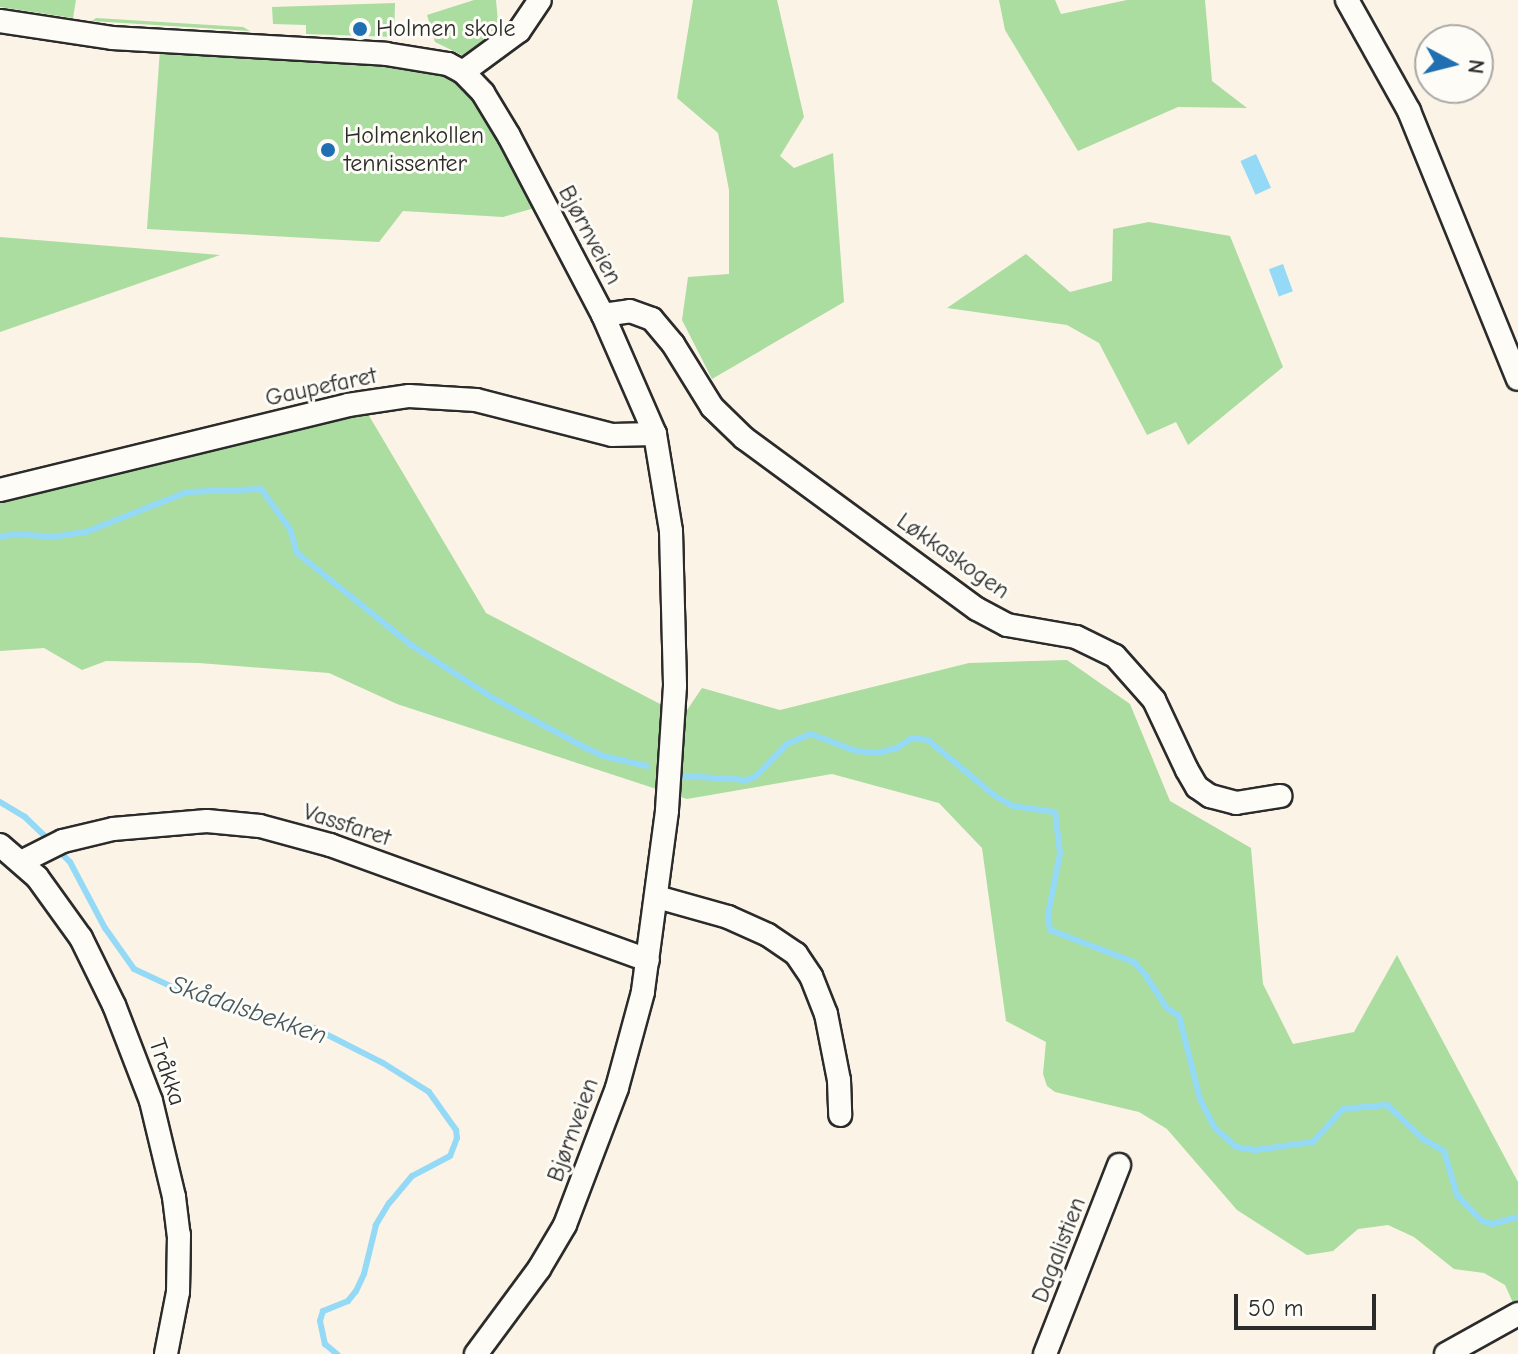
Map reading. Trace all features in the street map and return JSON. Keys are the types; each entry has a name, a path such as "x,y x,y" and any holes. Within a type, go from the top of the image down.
{"street":[{"path":"0,21 112,38 386,54 448,64 463,72 519,31 540,0"},
{"path":"1347,0 1409,111 1471,257 1518,379"},
{"name":"Bjørnveien","path":"463,72 497,115 603,315 655,434 671,531 675,686 672,764 648,960 636,1024 617,1088 565,1225 539,1269 476,1354"},
{"name":"Løkkaskogen","path":"603,315 630,311 652,319 673,344 699,390 744,438 977,609 1007,625 1076,637 1115,656 1154,700 1197,787 1210,796 1236,803 1280,796"},
{"name":"Gaupefaret","path":"0,490 348,405 409,396 476,400 612,435 655,434"},
{"name":"Vassfaret","path":"31,856 63,841 113,829 171,822 234,822 330,845 648,960"},
{"name":"Tråkka","path":"0,845 31,856 81,938 129,1040 151,1101 174,1197 179,1235 178,1292 166,1354"},
{"path":"657,897 728,917 768,935 796,954 811,976 826,1014 839,1080 840,1115"},
{"name":"Dagalistien","path":"1045,1354 1119,1165"},
{"path":"1446,1354 1518,1314"}],"green space":[{"path":"0,0 76,0 73,18 0,7"},
{"path":"474,0 496,0 498,22 495,39 472,60 435,42 427,15"},
{"path":"693,0 777,0 804,117 780,156 794,168 833,153 844,302 712,379 682,320 688,277 729,274 729,190 718,133 677,98"},
{"path":"999,0 1055,0 1061,14 1127,0 1205,0 1212,81 1247,108 1178,107 1078,151 1005,30"},
{"path":"395,3 394,37 306,34 306,25 273,24 272,7"},
{"path":"96,18 243,27 250,31 92,21"},
{"name":"Holmenkollen tennissenter","path":"160,50 358,59 441,73 457,82 479,109 538,207 503,217 403,211 379,242 147,229"},
{"path":"1149,222 1230,236 1283,367 1188,445 1176,422 1147,435 1099,343 1067,325 947,308 1026,254 1070,292 1112,281 1113,229"},
{"path":"0,237 220,255 0,332"},
{"path":"365,409 486,613 683,716 702,688 780,710 969,663 1067,660 1130,704 1170,801 1251,848 1263,984 1293,1044 1354,1032 1397,955 1518,1182 1518,1303 1514,1305 1505,1285 1484,1273 1454,1269 1414,1237 1388,1225 1358,1229 1333,1251 1307,1255 1237,1210 1167,1129 1139,1112 1055,1092 1047,1086 1043,1074 1046,1042 1006,1021 982,848 939,803 832,774 687,799 397,704 329,673 199,663 106,661 82,670 44,648 0,651 0,501"}],"water":[{"path":"1256,154 1271,188 1256,195 1240,161"},
{"path":"1283,264 1293,291 1279,296 1269,269"}],"waterway":[{"path":"0,537 14,534 53,537 86,532 187,492 261,489 290,529 297,553 411,645 493,698 586,748 603,756 647,766"},
{"path":"683,776 747,780 756,776 787,744 811,734 856,751 877,753 897,748 912,738 928,740 995,796 1013,806 1055,812 1060,853 1048,915 1050,930 1134,962 1167,1008 1179,1016 1200,1099 1215,1128 1236,1147 1255,1150 1313,1142 1343,1109 1387,1105 1423,1139 1444,1151 1457,1195 1482,1221 1492,1224 1518,1217"},
{"name":"Skådalsbekken","path":"0,802 25,817 51,842"},
{"name":"Skådalsbekken","path":"58,850 70,862 105,928 134,969 183,992 314,1028 383,1063 429,1092 456,1130 457,1138 450,1156 412,1176 389,1203 376,1225 364,1274 356,1291 348,1301 323,1311 320,1321 325,1344 337,1354"}],"place":[{"name":"Holmen skole","path":"360,29"},
{"name":"Holmenkollen tennissenter","path":"328,150"}]}
